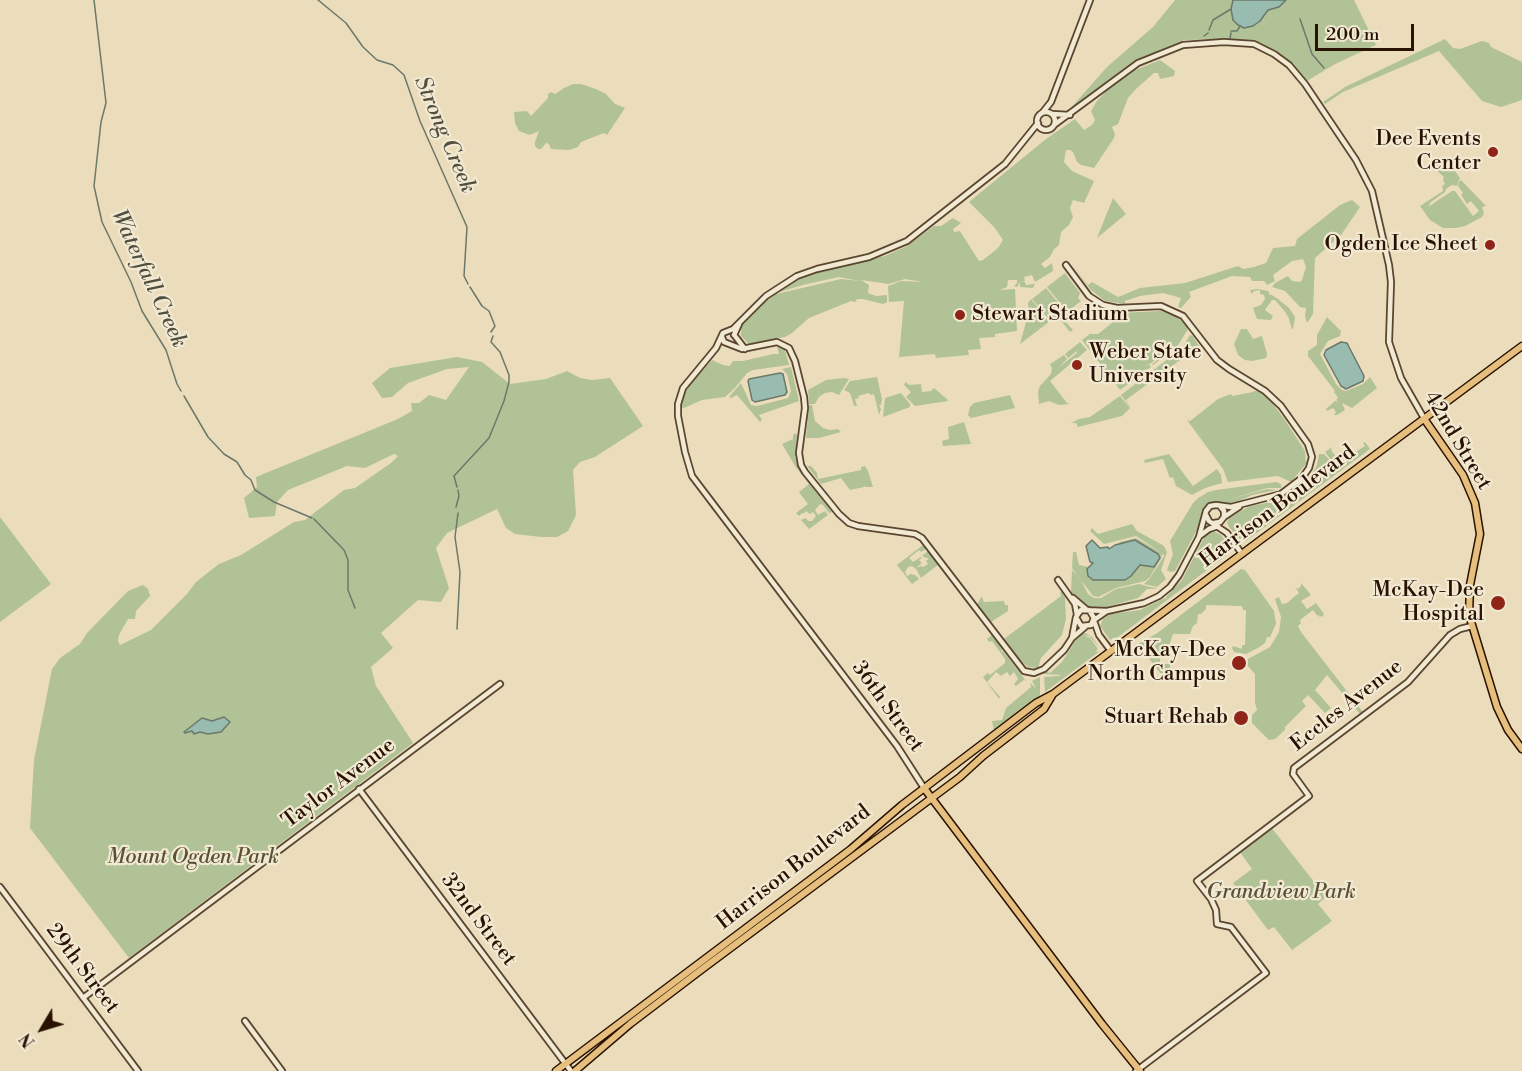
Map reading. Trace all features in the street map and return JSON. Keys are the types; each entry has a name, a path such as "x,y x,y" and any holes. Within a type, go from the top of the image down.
{"main road":[{"name":"Harrison Boulevard","path":"556,1071 851,849 924,788 1036,703 1053,694 1522,346"},
{"name":"42nd Street","path":"1425,420 1463,475 1475,503 1480,534 1470,585 1469,615 1472,626"},
{"path":"1472,626 1497,707 1508,730 1522,749"},
{"name":"Harrison Boulevard","path":"573,1071 706,966 931,799 1044,709 1053,694"},
{"name":"36th Street","path":"924,788 1138,1070"}],"street":[{"path":"1047,130 1041,128 1038,117 1051,102 1090,0"},
{"name":"42nd Street","path":"1054,125 1119,76 1161,52 1189,44 1224,42 1254,44 1289,65 1305,84 1356,160 1372,190 1389,261 1391,282 1389,342 1396,368 1425,420"},
{"path":"1028,136 1047,130 1054,125 1051,102"},
{"path":"1043,112 1070,115"},
{"path":"1038,123 1005,164 907,241 869,258 817,269 797,276 766,296 724,332 722,337 727,343 745,349 777,342 790,350 805,408 799,458 805,472 847,522 915,534 922,538 1019,666 1030,673 1044,669 1064,650 1072,638 1107,611"},
{"path":"1066,265 1089,296 1103,305 1117,308 1161,306 1183,316 1217,360 1265,391 1281,406 1296,425 1312,453 1310,468 1294,486 1277,496 1232,507 1210,506 1200,536 1177,579 1167,590 1146,602 1107,611 1082,610 1077,616 1072,638"},
{"path":"727,343 733,341 744,317"},
{"path":"729,330 745,349"},
{"name":"36th Street","path":"722,337 716,348 688,381 678,404 678,416 692,476 897,746 924,788"},
{"name":"36th Street","path":"716,348 727,343"},
{"path":"1200,536 1247,503"},
{"path":"1218,505 1223,509 1227,533"},
{"path":"1206,513 1208,520 1227,533 1242,554"},
{"path":"1058,580 1076,606 1078,623 1099,635"},
{"path":"1070,595 1093,613 1099,635 1111,651"},
{"name":"Eccles Avenue","path":"1138,1070 1266,973 1231,927 1217,924 1216,910 1211,899 1197,881 1309,796 1293,774 1294,768 1408,682 1450,634 1472,626"},
{"name":"Taylor Avenue","path":"83,998 500,684"},
{"name":"32nd Street","path":"359,789 565,1064 573,1071"},
{"name":"29th Street","path":"0,887 138,1071"},
{"path":"245,1021 282,1071"}],"green space":[{"path":"1175,0 1354,0 1376,45 1335,64 1307,81 1291,63 1277,52 1257,42 1226,39 1184,40 1135,61 1069,110 1107,67 1153,27"},
{"path":"1445,39 1453,48 1460,49 1482,41 1489,43 1491,47 1522,62 1522,100 1501,107 1482,101 1439,51 1343,92 1325,104 1323,102 1345,87"},
{"path":"1160,60 1175,71 1174,76 1160,79 1158,73 1154,73 1128,98 1118,124 1112,127 1114,138 1094,168 1081,165 1077,162 1073,152 1066,150 1064,162 1072,171 1094,181 1084,203 1073,200 1070,208 1073,217 1069,225 1061,232 1059,245 1041,264 1045,268 1052,263 1053,271 1035,282 1032,275 1024,277 1025,281 1022,282 1026,285 1035,284 1033,288 1020,287 1020,282 1017,287 1014,286 1017,280 1008,280 1007,287 1000,290 1015,289 1017,331 995,334 995,337 979,338 981,349 968,350 969,355 936,358 935,354 899,357 904,301 889,302 888,286 901,281 923,282 905,279 889,284 861,280 869,285 868,293 876,296 887,295 887,302 883,304 863,299 851,301 809,318 785,337 749,344 741,336 741,326 772,295 841,279 860,281 839,277 776,293 798,279 828,269 885,256 905,247 934,226 941,226 953,218 961,223 953,229 954,232 960,231 979,261 983,260 998,248 1003,240 995,228 969,202 1046,139 1075,119 1084,130 1092,125 1095,120 1091,111 1108,89 1135,70"},
{"path":"573,84 596,89 606,94 615,104 625,108 607,135 604,133 581,142 578,147 569,150 551,149 546,143 538,149 535,142 539,131 530,135 519,131 515,123 514,112 527,111 531,116 548,98 548,94 551,92 555,94"},
{"path":"1432,160 1454,170 1460,178 1457,186 1452,185 1446,189 1428,207 1455,191 1473,216 1479,211 1471,201 1467,204 1461,195 1463,193 1458,186 1461,180 1486,206 1482,207 1484,213 1482,217 1456,228 1443,228 1430,220 1420,206 1443,191 1442,186 1445,184 1444,177 1436,170"},
{"path":"1113,198 1126,214 1097,238"},
{"path":"1352,200 1360,207 1341,235 1315,258 1313,314 1307,323 1306,308 1300,307 1285,291 1272,287 1288,276 1292,281 1300,282 1306,267 1303,259 1292,261 1273,275 1275,281 1267,285 1264,281 1252,281 1250,277 1232,276 1189,292 1191,297 1181,308 1178,307 1181,298 1163,293 1140,296 1125,301 1125,304 1105,301 1091,290 1072,265 1088,285 1092,282 1118,297 1140,288 1185,283 1238,266 1243,269 1254,267 1266,263 1273,248 1295,246 1297,239 1340,205"},
{"path":"1065,273 1080,293 1078,298 1081,301 1067,312 1047,287"},
{"path":"1046,288 1070,317 1065,321 1073,330 1070,332 1058,317 1053,320 1051,316 1050,321 1032,299"},
{"path":"1258,289 1268,291 1270,294 1268,295 1272,295 1289,308 1295,317 1293,329 1287,314 1275,300 1272,300 1265,310 1273,316 1271,320 1257,319 1253,308 1261,305 1265,299 1264,295 1260,294 1260,290 1252,294 1250,290"},
{"path":"1031,299 1049,322 1020,344 1026,322 1029,320 1028,303"},
{"path":"1161,311 1175,316 1187,325 1188,329 1177,347 1153,365 1159,357 1147,366 1151,367 1120,390 1082,340 1090,334 1098,334 1117,319 1119,313"},
{"path":"1327,317 1341,331 1340,336 1328,341 1320,354 1336,384 1346,391 1363,384 1370,377 1377,388 1352,408 1342,403 1345,410 1337,415 1334,415 1336,412 1333,408 1327,411 1326,409 1335,401 1339,402 1336,400 1338,398 1335,391 1308,356 1308,351 1317,345 1317,335"},
{"path":"1241,329 1247,329 1253,339 1262,336 1266,358 1252,361 1245,360 1238,355 1234,344"},
{"path":"1190,335 1199,346 1126,400 1131,408 1121,395 1182,348"},
{"path":"1080,342 1087,350 1050,381 1070,404 1059,405 1049,401 1039,404 1038,391 1051,374 1050,364 1064,355 1067,359 1059,367 1077,353 1077,351 1068,358 1065,354"},
{"path":"777,345 785,350 789,365 753,370 747,373 725,397 702,400 684,408 680,407 691,383 712,360 730,366 733,361 779,354"},
{"name":"Mount Ogden Park","path":"457,357 482,362 510,384 546,379 567,371 580,378 592,380 610,378 643,426 595,457 580,462 573,470 576,515 568,531 557,537 515,534 506,528 497,509 447,533 436,548 449,588 441,602 418,600 381,633 393,648 371,667 376,686 413,743 129,958 30,828 34,760 52,669 60,658 80,644 87,633 128,591 143,585 148,589 150,596 136,611 135,619 128,619 119,635 120,645 151,630 196,582 219,564 241,555 294,522 305,520 344,490 355,488 391,463 398,456 394,454 365,468 347,466 288,490 277,502 275,516 249,518 244,498 257,487 256,477 398,419 412,411 411,403 419,403 429,395 446,400 469,367 447,369 408,383 392,397 382,398 372,383 390,368"},
{"path":"791,367 799,401 759,415 762,420 760,422 737,395 729,397 741,383 751,405 757,406 788,398 791,391 787,374 782,369"},
{"path":"877,377 882,399 879,405 881,409 879,415 874,394 858,396 859,398 855,399 857,406 854,406 850,393 844,390 850,381"},
{"path":"849,379 839,395 832,392 825,393 815,404 809,404 808,390 826,380"},
{"path":"906,382 909,385 921,384 922,392 931,391 934,388 948,401 915,406 906,397 911,392 904,385"},
{"path":"1260,391 1267,396 1305,451 1306,464 1291,482 1278,476 1228,482 1223,469 1187,420 1190,421 1218,399 1231,394 1232,396"},
{"path":"901,393 910,407 883,417 885,398"},
{"path":"1010,395 1015,408 971,418 968,415 974,403"},
{"path":"1120,396 1130,408 1122,416 1078,427 1076,423 1071,423 1090,417"},
{"path":"809,405 812,405 815,421 823,428 838,429 841,432 819,438 806,438"},
{"path":"964,422 971,444 943,446 942,441 949,439 948,427"},
{"path":"795,433 797,435 795,457 799,469 832,512 829,513 820,504 815,510 818,515 825,511 828,515 809,529 801,520 806,518 812,521 816,516 813,512 810,514 806,511 799,516 796,513 808,504 799,492 809,484 782,444 793,439"},
{"path":"1365,442 1370,449 1246,541 1241,541 1229,527 1227,522 1230,517 1250,506 1282,500 1285,504 1283,507 1289,501 1286,503 1284,499 1298,489 1312,474 1319,454 1324,454 1339,470 1325,452 1332,447 1331,450 1340,462 1365,446 1363,443"},
{"path":"1169,454 1193,486 1217,469 1222,483 1192,495 1176,486 1173,477 1170,478 1163,459 1145,463 1144,460"},
{"path":"807,466 811,466 817,473 818,479 861,470 861,467 865,466 873,487 865,487 865,485 850,490 841,478 821,484"},
{"path":"1276,482 1281,484 1281,488 1267,488 1227,500 1267,489 1277,490 1252,495 1231,505 1216,502 1209,504 1204,509 1200,524 1175,571 1167,570 1173,554 1170,541 1199,497 1223,499 1200,497 1216,490"},
{"path":"0,517 51,584 0,622"},
{"path":"1132,524 1137,531 1164,546 1167,552 1161,570 1166,579 1157,587 1144,584 1150,578 1164,556 1163,553 1150,577 1145,581 1116,588 1098,597 1093,596 1072,568 1073,552 1076,552 1079,565 1089,567 1088,576 1093,580 1125,580 1141,565 1154,567 1160,558 1158,554 1135,540 1120,544 1119,542 1136,538 1162,553 1136,536 1104,544 1090,531 1092,528 1098,534"},
{"path":"1212,530 1221,535 1230,548 1226,547 1216,551 1207,558 1226,548 1229,549 1227,555 1114,640 1113,638 1110,640 1100,626 1103,619 1110,614 1140,610 1167,599 1166,597 1182,580 1207,532"},
{"path":"923,545 926,549 921,552 919,550 909,558 913,562 922,558 919,560 922,563 916,568 928,564 926,561 929,559 922,556 928,551 938,565 921,578 916,569 912,566 908,567 905,572 907,576 915,575 919,579 912,584 897,565"},
{"path":"1241,569 1245,570 1274,611 1276,624 1270,637 1267,637 1265,643 1258,648 1246,654 1234,652 1233,646 1242,649 1242,645 1245,645 1246,610 1243,610 1242,606 1206,605 1206,609 1198,614 1197,623 1190,634 1173,634 1166,655 1160,655 1160,664 1170,664 1171,681 1167,682 1138,644 1156,634"},
{"path":"1072,570 1080,578 1088,594 1094,598 1101,598 1116,589 1139,584 1158,589 1147,589 1138,598 1103,608 1094,608 1084,604 1071,592"},
{"path":"1301,583 1311,595 1301,601 1307,609 1316,603 1324,614 1322,617 1318,615 1320,619 1313,610 1300,620 1301,623 1298,626 1363,712 1360,714 1327,675 1315,690 1331,708 1325,713 1308,695 1302,701 1306,706 1285,727 1285,730 1275,739 1269,740 1252,723 1252,715 1257,710 1255,674 1247,662 1248,659 1270,647 1279,632 1281,617 1275,599 1279,597 1282,604 1287,603 1299,593 1295,587 1298,589"},
{"path":"1062,591 1065,597 1066,619 1062,635 1041,658 1038,668 1028,667 1004,639 1061,596"},
{"path":"981,597 984,602 1004,601 1005,605 1008,605 1008,611 991,622 977,605"},
{"path":"1085,633 1092,637 1100,648 1089,636 1083,635 1090,638 1098,649 1095,652 1100,651 1045,692 1044,677 1062,675 1043,674 1050,673 1062,662 1079,635"},
{"path":"992,635 1002,649 1001,652 1003,651 1026,681 1016,686 1014,684 1018,679 1014,672 1010,676 1007,672 1001,676 996,672 987,682 1000,697 999,699 983,677 988,673 990,675 1005,663 1005,659 992,641 989,642 987,639"},
{"path":"1040,677 1040,696 994,730 992,721 1002,720 1006,708 1031,687 1030,683 1036,688 1032,681"},
{"name":"Grandview Park","path":"1271,827 1326,897 1318,904 1332,921 1292,950 1274,927 1268,930 1233,883 1252,869 1240,852"}],"water":[{"path":"1233,0 1286,0 1279,7 1268,10 1253,26 1244,28 1233,20 1231,9"},
{"path":"1341,342 1347,343 1364,376 1363,381 1346,389 1341,386 1324,355 1326,350"},
{"path":"783,374 787,392 785,395 755,402 752,400 749,379"},
{"path":"1092,540 1100,548 1108,547 1109,549 1115,545 1135,540 1158,554 1160,558 1154,567 1140,565 1125,580 1093,580 1088,576 1087,569 1093,563 1090,562 1086,546"},
{"path":"224,717 230,722 221,732 194,734 192,731 184,732 202,718 212,721"}],"waterway":[{"name":"Waterfall Creek","path":"94,0 106,103 101,122 94,186 102,222 131,282 142,311 166,350 181,391"},
{"name":"Strong Creek","path":"318,0 346,23 363,47 377,60 393,65 404,75 420,121 467,227 464,276 468,284"},
{"path":"1209,30 1213,20 1231,9"},
{"path":"1300,19 1312,54 1324,68"},
{"path":"1231,31 1237,31 1240,26"},
{"path":"1204,36 1208,33"},
{"path":"1230,38 1231,33"},
{"name":"Strong Creek","path":"470,287 482,306 489,311 495,326 491,332"},
{"name":"Strong Creek","path":"457,487 454,476 489,438 509,382 509,375 500,352 491,342 493,336"},
{"name":"Waterfall Creek","path":"184,396 208,437 224,454 237,462 251,480 255,490 274,502 312,518"},
{"name":"Strong Creek","path":"456,507 458,490"},
{"name":"Strong Creek","path":"457,629 460,572 455,537 458,513"},
{"path":"314,519 344,550 348,560 348,590 355,608"}],"place":[{"name":"Dee Events Center","path":"1493,152"},
{"name":"Ogden Ice Sheet","path":"1490,245"},
{"name":"Stewart Stadium","path":"960,315"},
{"name":"Weber State University","path":"1077,365"},
{"name":"McKay-Dee Hospital","path":"1498,603"},
{"name":"McKay-Dee North Campus","path":"1239,663"},
{"name":"Stuart Rehab","path":"1241,718"}]}
